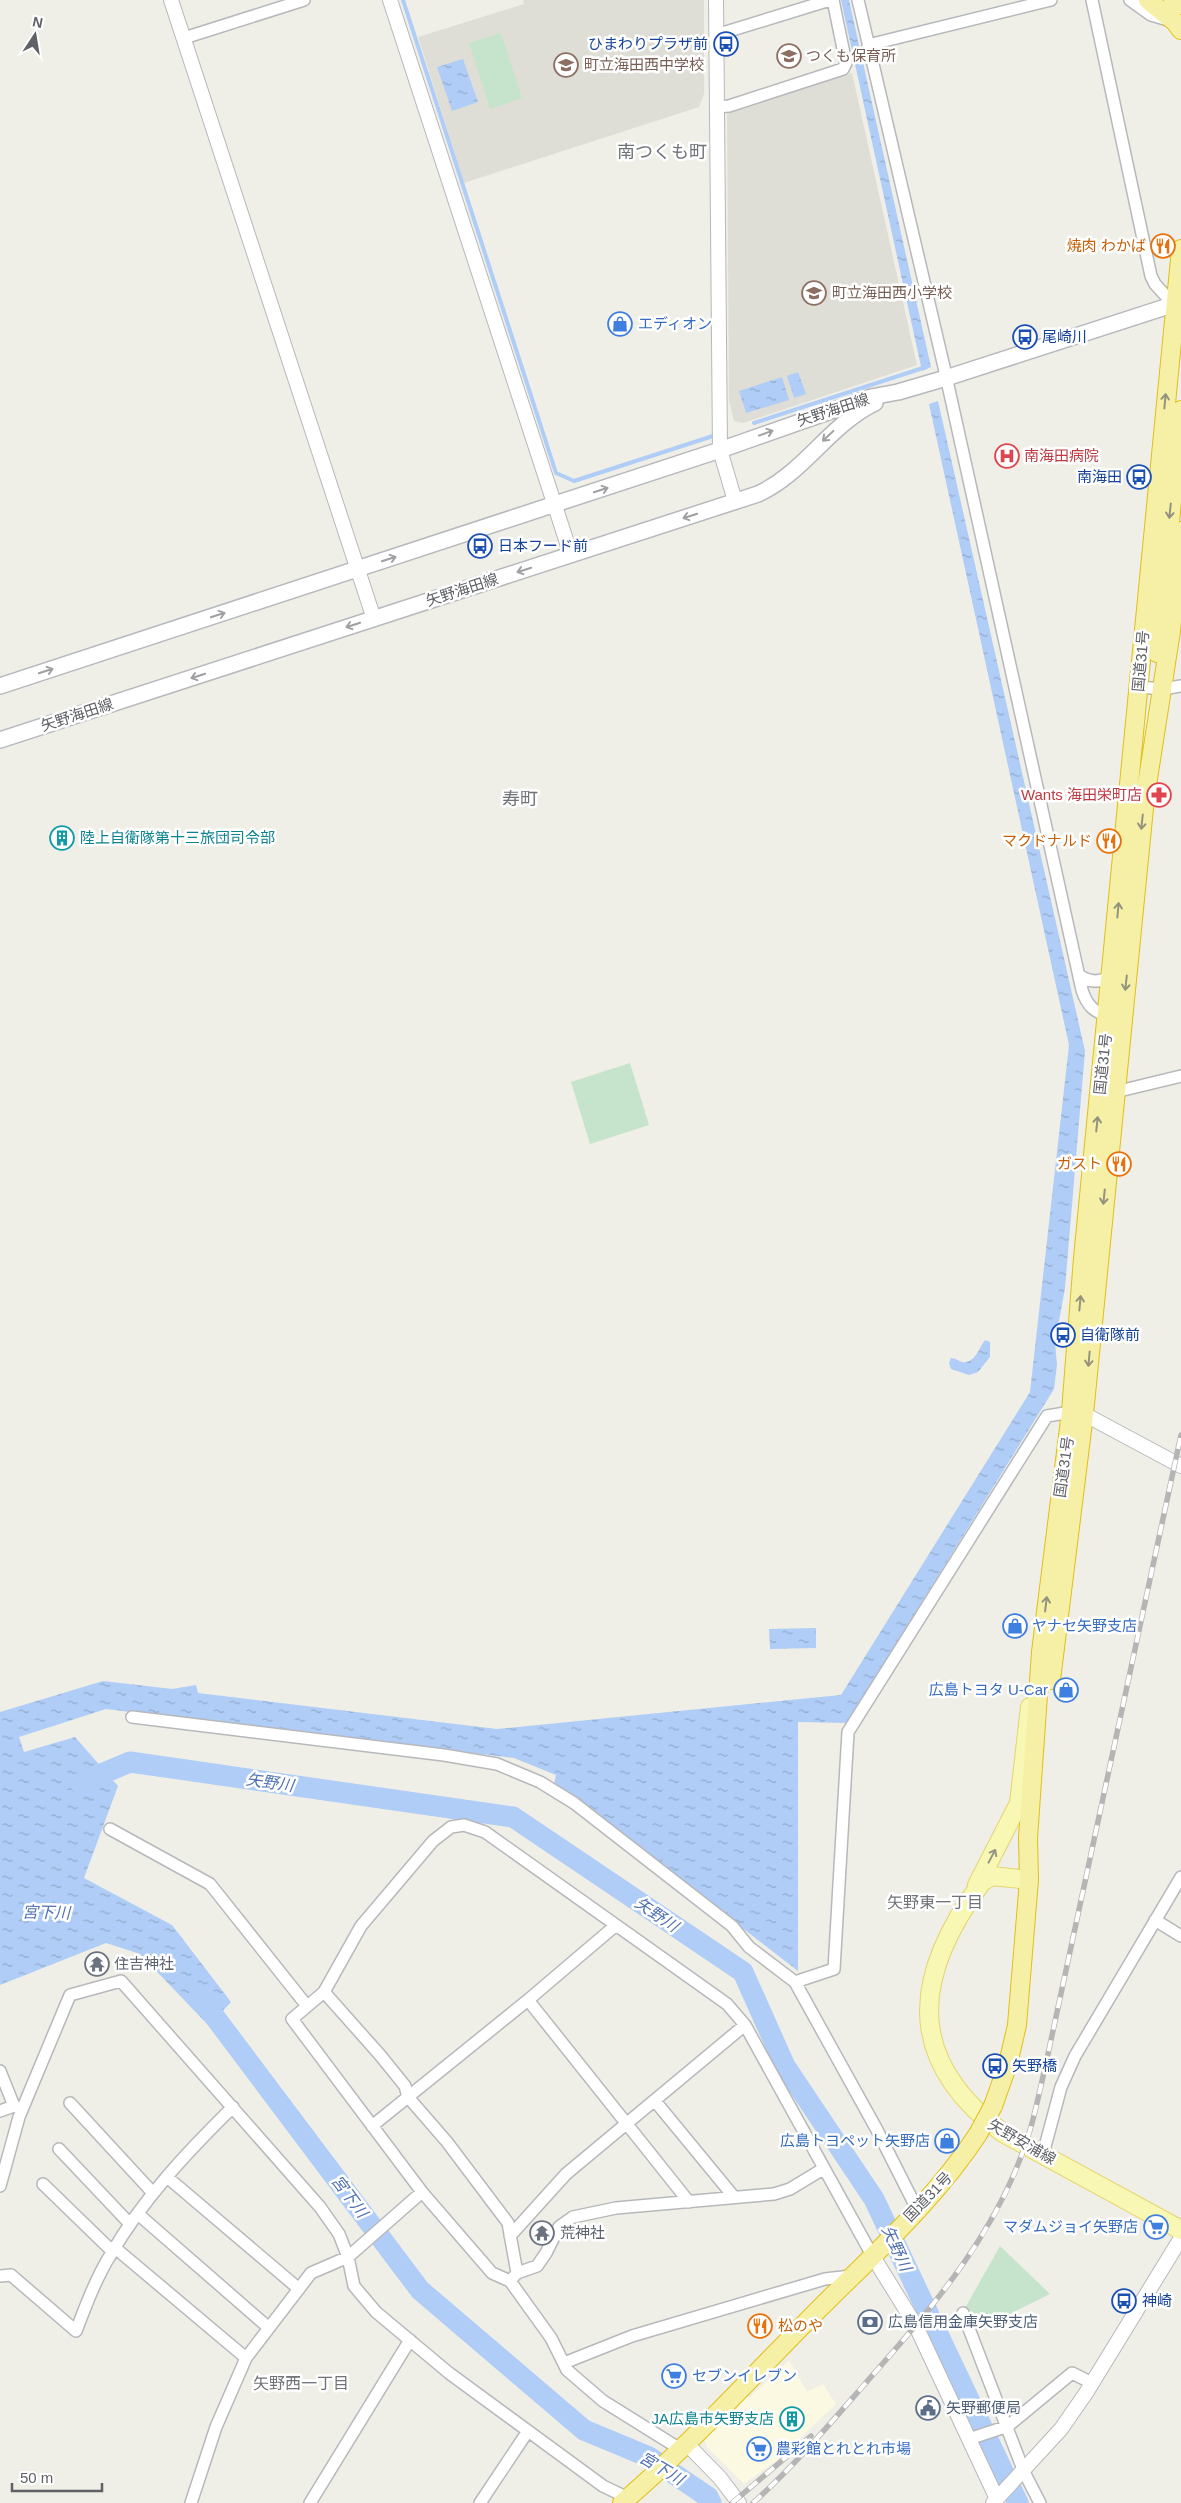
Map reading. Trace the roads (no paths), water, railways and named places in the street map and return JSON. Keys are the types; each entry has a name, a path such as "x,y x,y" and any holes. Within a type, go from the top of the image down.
{"highway":[{"path":"1148,0 1179,26"},
{"path":"1173,0 1181,5"},
{"name":"国道31号","path":"625,2501 680,2449 956,2168 993,2106 1008,2064 1017,2026 1029,1880 1028,1838 1041,1652 1078,1413 1084,1248 1144,798 1181,248"},
{"path":"1151,689 1181,410"},
{"name":"国道31号","path":"1029,1880 1038,1841 1054,1646 1078,1413 1115,1092 1115,1017 1112,975 1151,689 1171,631 1181,531"}],"main road":[{"name":"矢野海田線","path":"0,686 720,450 832,410 944,378 1178,303"},
{"name":"矢野海田線","path":"0,740 758,494 778,484 847,420 866,407 898,392"},
{"path":"969,1899 1018,1802 1028,1722 1041,1652"},
{"name":"矢野安浦線","path":"1029,1880 992,1876 982,1882 969,1899 942,1945 930,1993 930,2020 935,2046 943,2070 957,2092 977,2114 1003,2133 1180,2230"}],"street":[{"path":"171,0 374,619"},
{"path":"184,38 304,0"},
{"path":"390,0 570,555"},
{"path":"716,0 720,450 735,501"},
{"path":"716,35 832,0 846,63 843,69 728,106 717,107"},
{"path":"858,0 1078,974 1086,1002 1093,1010 1115,1017"},
{"path":"868,45 1051,0"},
{"path":"1092,0 1152,276 1155,284 1178,303"},
{"path":"1130,0 1151,15 1179,26"},
{"path":"1151,689 1181,686"},
{"path":"1078,974 1087,980 1098,981 1112,975"},
{"path":"1115,1092 1181,1076"},
{"path":"795,1982 834,1969 848,1732 1047,1416 1078,1413 1181,1466"},
{"path":"132,1717 444,1755 497,1764 540,1782 574,1803 732,1926 749,1947 795,1982 877,2130 914,2212"},
{"path":"823,2169 790,2189 774,2194 616,2208 574,2217 558,2227 546,2253 537,2266 514,2277 492,2273 422,2192 292,2019 324,1992 361,1926 432,1841 451,1827 464,1825 485,1832 727,2004 745,2025 823,2169 875,2252 916,2326 998,2500 1062,2429 1092,2383 1180,2230"},
{"path":"110,1829 210,1884 307,2006"},
{"path":"1043,2154 1061,2087 1076,2056 1181,1878"},
{"path":"1155,1920 1181,1936"},
{"path":"372,2126 528,2000 615,1926"},
{"path":"0,2186 18,2108 70,1995 121,1980 320,2206 339,2234 348,2257 354,2286 376,2312 449,2373 625,2501"},
{"path":"324,1992 405,2086 408,2097 447,2142 508,2223 514,2277 568,2370 603,2402 680,2449 720,2478 739,2503"},
{"path":"528,2000 628,2123 689,2202"},
{"path":"510,2236 566,2174 745,2025"},
{"path":"0,2071 18,2108"},
{"path":"655,2101 734,2197"},
{"path":"70,2102 153,2193"},
{"path":"0,2276 11,2275 76,2331 113,2249 130,2224 153,2193 196,2143 233,2107"},
{"path":"0,2111 18,2108"},
{"path":"59,2150 130,2224"},
{"path":"167,2177 300,2289"},
{"path":"43,2184 113,2249 246,2358"},
{"path":"191,2503 216,2427 246,2358 311,2273 348,2257 422,2192"},
{"path":"138,2214 269,2328"},
{"path":"564,2363 632,2336 825,2279 851,2276"},
{"path":"963,2313 1008,2426 1022,2474 1040,2503"},
{"path":"310,2503 410,2340"},
{"path":"969,2439 1008,2426 1072,2373 1092,2383"},
{"path":"480,2503 528,2431"}],"water":[{"path":"841,0 849,0 931,367 922,371"},
{"path":"463,59 478,102 452,111 437,67"},
{"path":"798,372 806,394 794,398 787,376"},
{"path":"782,377 789,400 746,413 739,391"},
{"path":"938,401 1085,1051 1065,1288 1055,1343 1057,1365 1054,1389 847,1723 798,1722 798,1971 573,1797 554,1785 556,1775 514,1758 106,1709 19,1737 24,1752 75,1737 118,1786 84,1878 172,1925 231,2002 209,2026 140,1954 106,1943 0,1985 0,1712 103,1681 172,1689 196,1685 198,1693 497,1729 841,1695 1030,1392 1069,1045 929,404"},
{"path":"985,1340 990,1342 990,1357 978,1372 969,1375 951,1369 949,1363 951,1358 962,1362 970,1361"},
{"path":"816,1628 816,1648 770,1649 769,1629"}],"waterway":[{"path":"403,0 556,473 574,481 713,436"},
{"path":"754,423 926,367"},
{"name":"矢野川","path":"80,1783 130,1762 513,1817 743,1972 785,2066 874,2199 1018,2503"},
{"name":"宮下川","path":"199,1996 420,2290 584,2430 649,2457 708,2497 711,2503"}],"railway":[{"path":"753,2503 824,2431 938,2297 982,2235 1017,2167 1032,2122 1045,2068 1181,1435"},
{"path":"732,2503 811,2436"}],"place":[{"name":"ひまわりプラザ前","path":"726,44"},
{"name":"つくも保育所","path":"789,56"},
{"name":"町立海田西中学校","path":"566,65"},
{"name":"焼肉 わかば","path":"1163,246"},
{"name":"町立海田西小学校","path":"814,293"},
{"name":"エディオン","path":"620,324"},
{"name":"尾崎川","path":"1025,337"},
{"name":"南海田病院","path":"1007,456"},
{"name":"南海田","path":"1139,477"},
{"name":"日本フード前","path":"480,546"},
{"name":"Wants 海田栄町店","path":"1159,795"},
{"name":"陸上自衛隊第十三旅団司令部","path":"62,838"},
{"name":"マクドナルド","path":"1109,841"},
{"name":"ガスト","path":"1119,1164"},
{"name":"自衛隊前","path":"1063,1335"},
{"name":"ヤナセ矢野支店","path":"1015,1626"},
{"name":"広島トヨタ U-Car","path":"1066,1690"},
{"name":"住吉神社","path":"97,1964"},
{"name":"矢野橋","path":"995,2066"},
{"name":"広島トヨペット矢野店","path":"947,2141"},
{"name":"マダムジョイ矢野店","path":"1156,2227"},
{"name":"荒神社","path":"542,2233"},
{"name":"神崎","path":"1124,2301"},
{"name":"広島信用金庫矢野支店","path":"870,2322"},
{"name":"松のや","path":"760,2326"},
{"name":"セブンイレブン","path":"674,2376"},
{"name":"矢野郵便局","path":"928,2408"},
{"name":"JA広島市矢野支店","path":"792,2419"},
{"name":"農彩館とれとれ市場","path":"759,2449"}],"district":[{"name":"南つくも町","path":"662,152"},
{"name":"寿町","path":"520,799"},
{"name":"矢野東一丁目","path":"935,1902"},
{"name":"矢野西一丁目","path":"301,2383"}]}
